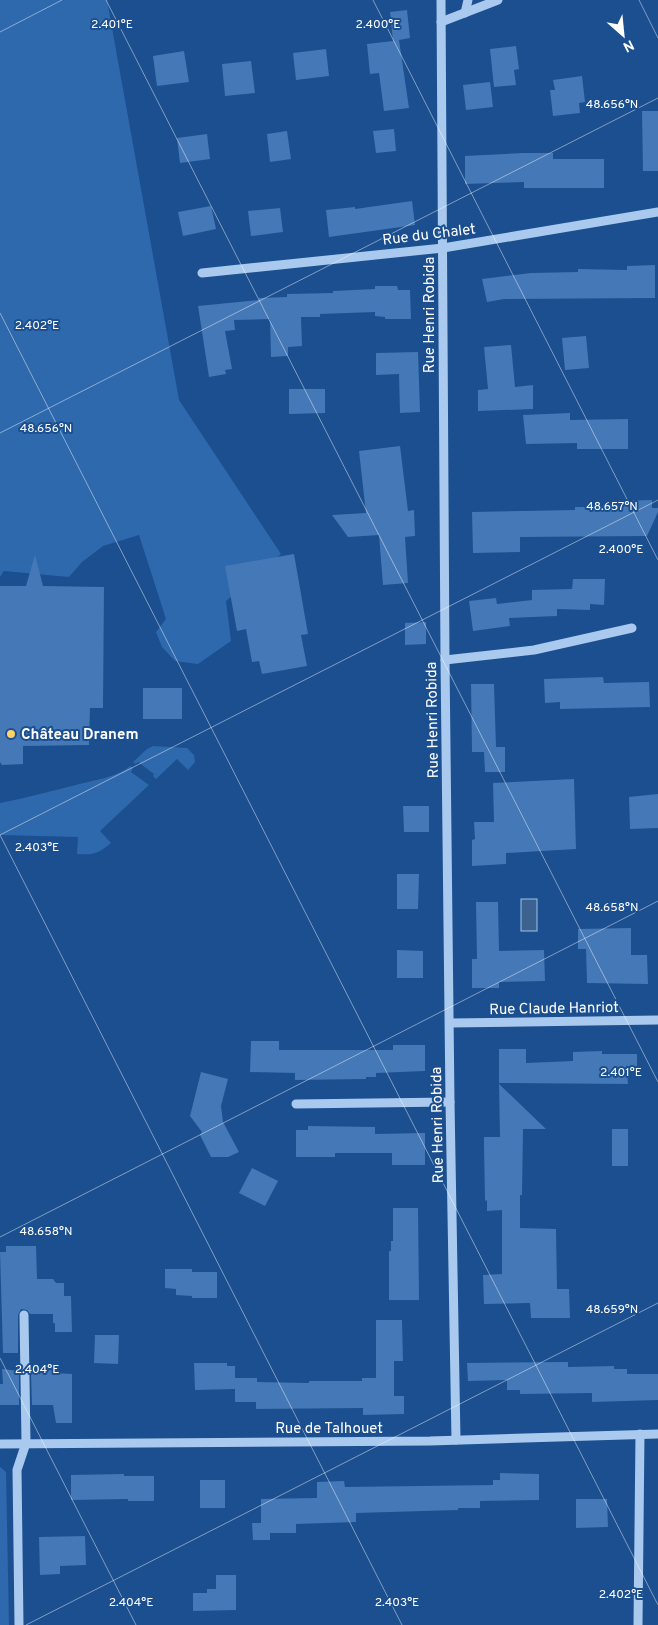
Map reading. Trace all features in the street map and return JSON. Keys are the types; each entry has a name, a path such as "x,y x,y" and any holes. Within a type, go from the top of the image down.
{"street":[{"name":"Rue Henri Robida","path":"441,0 445,660 456,1440"},
{"path":"466,13 468,0"},
{"path":"441,22 498,0"},
{"name":"Rue du Chalet","path":"202,273 442,248 658,212"},
{"path":"445,660 534,650 632,628"},
{"name":"Rue Claude Hanriot","path":"450,1023 658,1020"},
{"path":"296,1104 450,1102"},
{"path":"19,1625 17,1470 26,1443 24,1315"},
{"path":"638,1625 640,1434"},
{"name":"Rue de Talhouet","path":"0,1444 456,1440 658,1434"}],"shaded area":[{"path":"0,0 107,0 179,400 281,554 226,601 231,641 198,664 175,661 162,647 156,632 166,619 139,535 103,546 82,562 69,577 4,571 0,577"},
{"path":"153,746 187,748 194,755 195,762 188,770 177,759 156,779 153,776 154,774 138,762 136,764 133,762"},
{"path":"130,766 133,768 131,772 149,785 100,831 111,843 99,852 77,854 78,837 0,835 0,803 104,778"},
{"path":"521,899 537,899 537,931 521,931"},
{"path":"0,1467 6,1472 9,1625 0,1625"}],"building":[{"path":"407,10 410,38 399,40 409,108 384,111 379,73 370,74 367,44 393,41 390,12"},
{"path":"516,46 519,69 514,70 516,85 494,87 490,49"},
{"path":"326,49 329,76 296,80 293,53"},
{"path":"184,51 189,82 157,86 153,56"},
{"path":"251,61 255,93 225,96 222,64"},
{"path":"582,76 585,102 579,103 580,113 553,116 550,90 555,90 553,80"},
{"path":"490,82 493,107 466,110 463,85"},
{"path":"642,111 658,111 658,171 643,171"},
{"path":"394,129 396,151 376,153 373,131"},
{"path":"287,131 291,159 270,162 267,134"},
{"path":"207,134 210,159 180,163 177,138"},
{"path":"553,153 553,159 604,159 604,188 524,188 524,182 465,184 465,156"},
{"path":"412,201 415,225 329,237 326,210 355,207 355,209"},
{"path":"211,206 216,229 183,236 178,212"},
{"path":"280,208 283,232 251,236 248,211"},
{"path":"655,265 655,298 504,299 487,302 482,279 531,273 578,272 578,269 627,270 627,266"},
{"path":"375,286 397,286 398,290 410,290 411,319 385,319 385,317 375,316 375,312 320,314 320,317 301,317 302,346 288,347 288,356 271,357 270,319 234,320 235,330 225,331 232,369 225,370 226,374 209,377 198,306 259,300 259,298 287,297 287,294 333,293 333,291 375,289"},
{"path":"586,336 589,368 565,370 562,338"},
{"path":"511,345 515,387 533,385 533,409 478,411 478,390 488,389 484,347"},
{"path":"418,352 420,412 400,413 399,374 376,375 376,353"},
{"path":"289,389 325,389 325,413 289,414"},
{"path":"570,413 570,420 628,419 628,449 577,449 577,443 526,444 523,415"},
{"path":"400,446 408,511 414,510 415,536 405,537 408,583 383,585 379,535 348,537 332,515 366,513 359,451"},
{"path":"652,500 652,508 658,508 658,512 647,536 520,537 520,552 473,553 472,512 575,510 575,507 615,507 615,501"},
{"path":"294,554 308,634 301,635 307,666 262,674 259,661 252,662 246,629 237,631 225,566"},
{"path":"35,555 43,586 104,587 103,708 90,708 89,745 23,746 23,764 2,765 0,762 0,586 26,586"},
{"path":"573,579 605,579 604,605 590,604 590,610 557,609 557,616 509,618 510,626 473,631 469,601 496,598 497,604 532,600 532,590 572,589"},
{"path":"426,622 426,644 405,645 405,623"},
{"path":"603,677 604,683 649,682 650,707 560,709 560,702 545,703 544,679"},
{"path":"471,684 494,684 496,747 505,747 505,772 485,772 484,752 472,752"},
{"path":"143,688 182,688 182,719 143,719"},
{"path":"574,779 576,849 506,853 506,864 472,866 472,840 475,839 474,822 494,822 493,783"},
{"path":"658,794 658,828 630,829 629,797"},
{"path":"403,806 429,806 429,832 404,832"},
{"path":"397,874 419,874 418,909 397,909"},
{"path":"476,902 498,902 499,951 544,950 545,981 499,982 499,988 472,988 472,959 477,959"},
{"path":"631,928 631,955 647,955 648,984 587,983 586,949 578,949 578,929"},
{"path":"397,950 423,951 423,978 397,978"},
{"path":"251,1041 279,1041 279,1050 393,1050 393,1045 425,1045 425,1071 376,1073 376,1077 366,1077 366,1079 295,1080 295,1073 250,1072"},
{"path":"499,1049 526,1049 526,1063 573,1061 573,1052 602,1051 602,1054 637,1054 637,1071 627,1072 628,1084 499,1083"},
{"path":"201,1072 228,1079 221,1106 223,1122 239,1152 228,1157 211,1157 200,1135 202,1132 190,1116"},
{"path":"499,1084 546,1129 523,1129 520,1228 556,1229 557,1289 569,1289 570,1318 531,1318 530,1303 484,1304 483,1275 502,1274 502,1210 487,1211 487,1200 485,1201 484,1146 484,1137 500,1137"},
{"path":"308,1126 375,1127 375,1134 425,1133 425,1165 392,1165 392,1153 335,1153 335,1157 296,1157 296,1130 308,1130"},
{"path":"612,1129 628,1129 628,1166 612,1166"},
{"path":"252,1168 278,1181 265,1206 239,1193"},
{"path":"393,1208 418,1208 419,1300 389,1300 389,1251 391,1251 391,1241 393,1241"},
{"path":"6,1246 36,1246 37,1279 53,1279 56,1283 64,1283 64,1296 71,1296 72,1332 55,1332 53,1314 30,1314 27,1310 21,1309 18,1315 18,1353 3,1353 0,1252 6,1252"},
{"path":"165,1269 192,1269 192,1272 217,1272 217,1298 192,1298 192,1296 176,1295 176,1289 165,1288"},
{"path":"376,1320 402,1320 403,1361 394,1361 394,1396 404,1396 404,1414 363,1415 363,1408 256,1409 256,1402 235,1402 235,1378 257,1378 257,1382 309,1383 309,1381 362,1381 362,1378 376,1378"},
{"path":"95,1335 119,1335 118,1364 94,1363"},
{"path":"568,1362 568,1367 614,1366 614,1369 627,1369 627,1374 658,1374 658,1400 592,1402 592,1393 520,1394 520,1390 507,1390 507,1380 468,1381 467,1363"},
{"path":"194,1363 227,1363 227,1366 235,1366 235,1389 195,1390"},
{"path":"2,1369 19,1371 19,1405 0,1405 0,1384 3,1384"},
{"path":"53,1370 54,1373 72,1374 72,1423 56,1423 53,1405 32,1405 31,1373 40,1374 42,1371"},
{"path":"500,1473 539,1474 539,1500 480,1501 480,1508 458,1508 458,1510 356,1513 356,1522 296,1524 296,1533 270,1533 270,1540 253,1540 252,1523 261,1523 261,1499 317,1498 317,1482 344,1481 345,1487 493,1485 493,1480 500,1480"},
{"path":"124,1474 124,1476 154,1476 154,1501 128,1501 128,1499 71,1500 71,1475"},
{"path":"200,1480 225,1480 225,1508 200,1508"},
{"path":"576,1499 607,1499 608,1527 576,1528"},
{"path":"85,1536 86,1565 60,1566 60,1574 40,1575 39,1537"},
{"path":"216,1575 236,1575 236,1610 193,1611 193,1593 207,1593 207,1589 216,1589"}],"place":[{"name":"Château Dranem","path":"11,734"}]}
